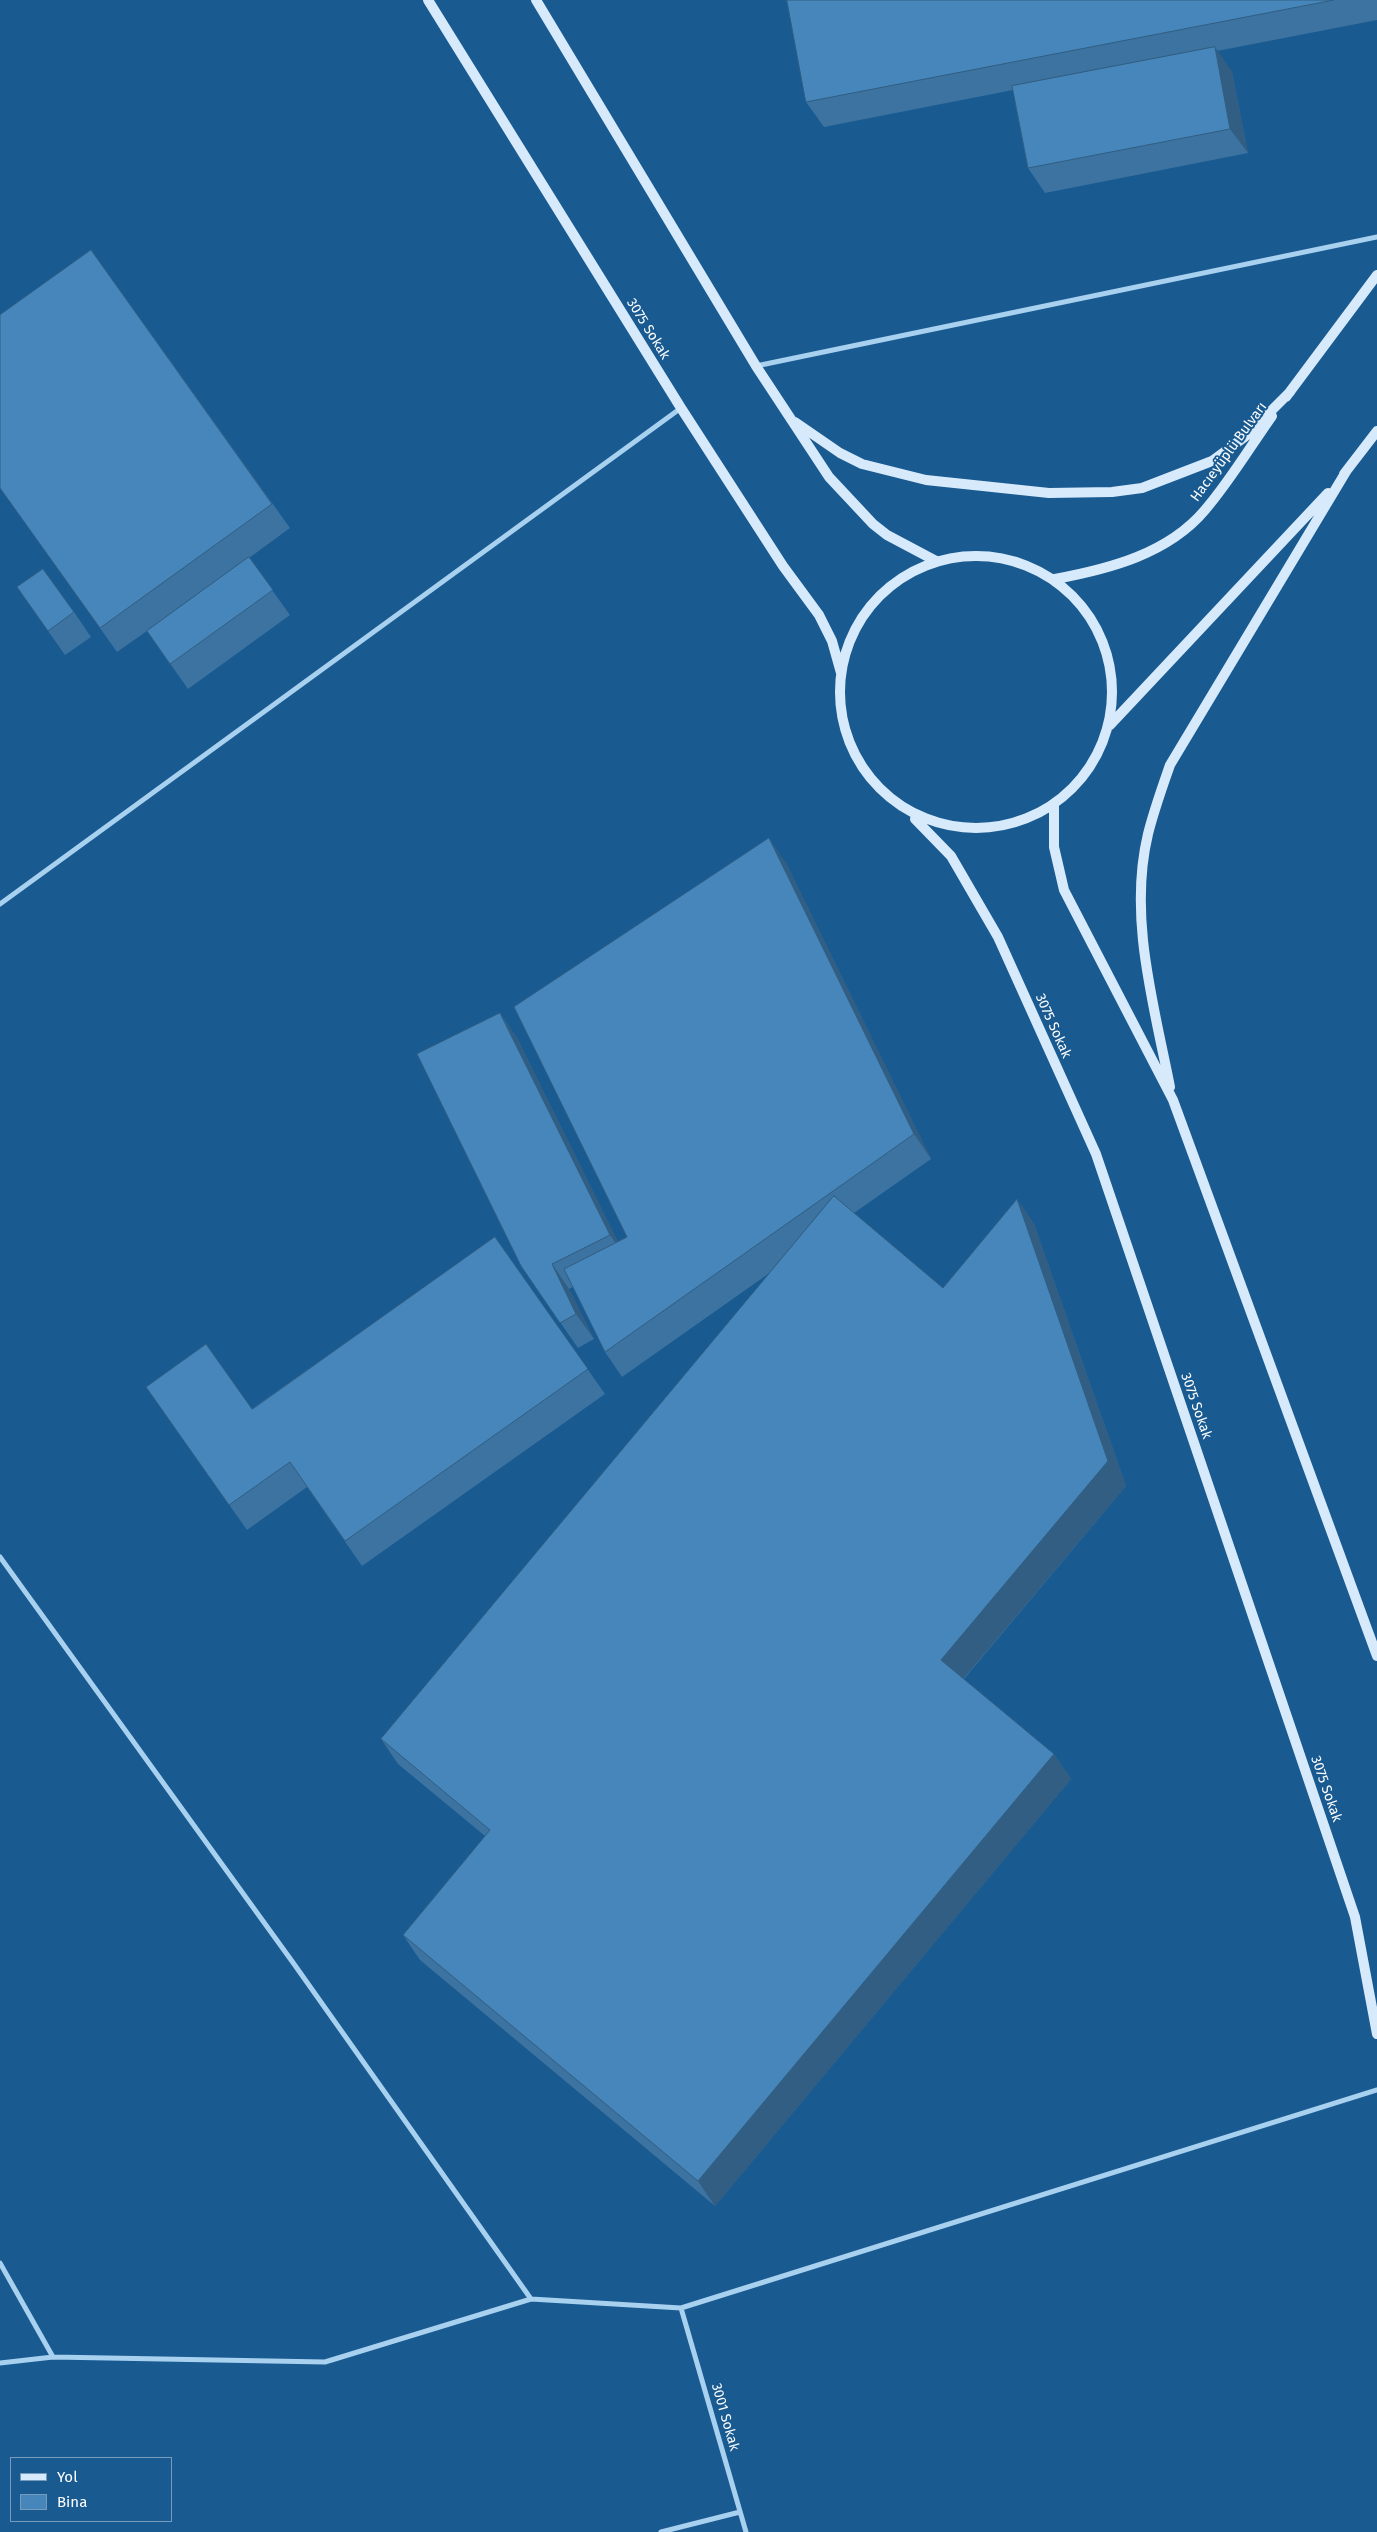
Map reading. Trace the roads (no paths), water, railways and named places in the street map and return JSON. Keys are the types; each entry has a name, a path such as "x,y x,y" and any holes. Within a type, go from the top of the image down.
{"street":[{"name":"3075 Sokak","path":"428,0 681,408 783,566 819,615 832,642 841,674 842,716 854,755 878,789 915,819 951,856 998,937 1096,1154 1355,1917 1377,2034"},
{"path":"536,0 756,366 829,478 866,518 887,535 936,561"},
{"path":"756,366 1377,237"},
{"name":"Hacıeyüplü Bulvarı","path":"1055,579 1112,566 1148,553 1191,524 1215,497 1377,275"},
{"path":"787,416 840,454 881,470 926,480 989,488 1049,493 1112,492 1142,488 1212,460 1246,436 1290,392"},
{"path":"0,904 681,408"},
{"path":"915,819 951,827 992,828 1032,817 1054,806 1067,796 1093,763 1110,725 1305,519 1377,431"},
{"path":"1173,1100 1147,969 1142,921 1142,876 1148,835 1170,765 1347,470"},
{"path":"841,674 851,637 871,605 899,579 936,561 977,555 1018,561 1055,579 1084,608 1105,643 1110,725"},
{"path":"1054,806 1054,848 1064,890 1173,1100 1377,1656"},
{"path":"0,1557 294,1964 531,2299"},
{"path":"0,2363 53,2357 325,2362 531,2299 681,2308 1377,2090"},
{"path":"0,2263 53,2357"},
{"name":"3001 Sokak","path":"681,2308 746,2532"},
{"path":"661,2532 740,2512"}]}
